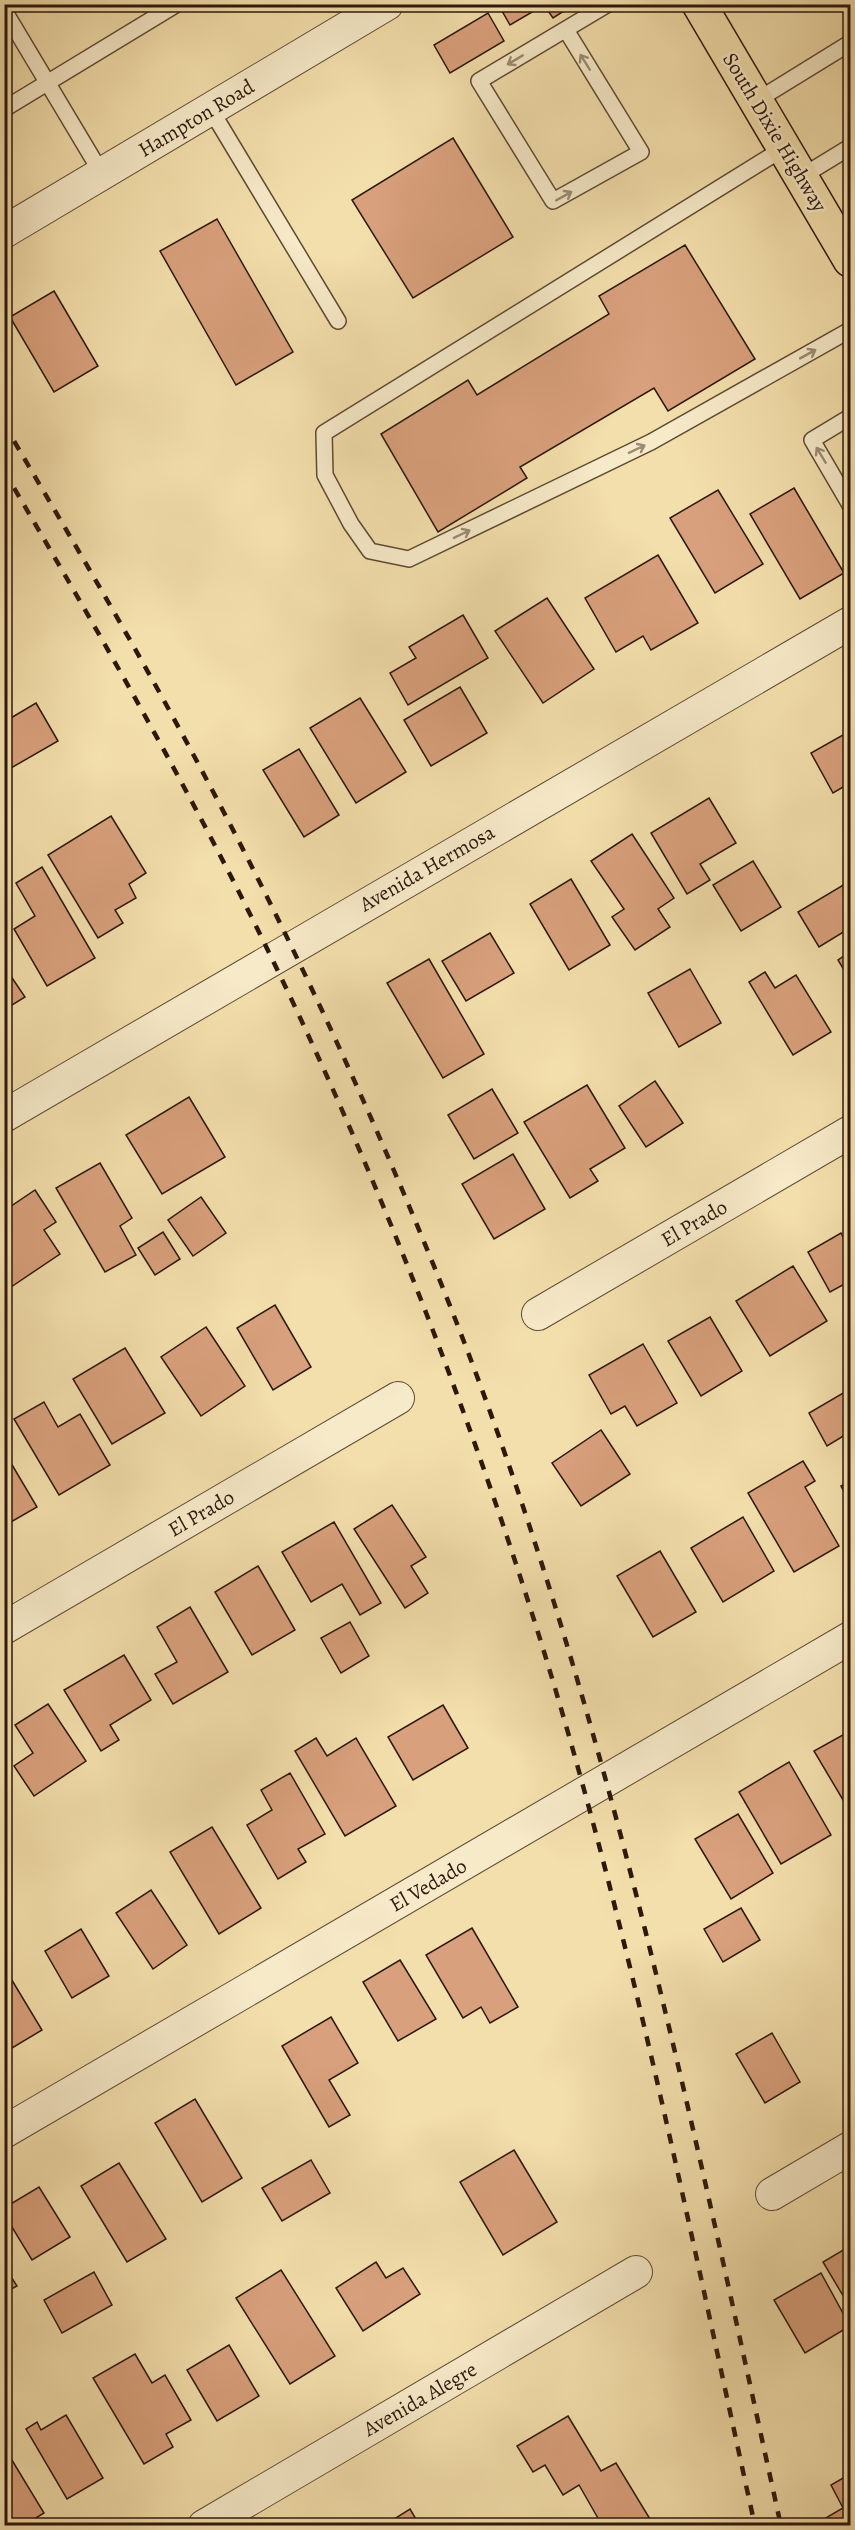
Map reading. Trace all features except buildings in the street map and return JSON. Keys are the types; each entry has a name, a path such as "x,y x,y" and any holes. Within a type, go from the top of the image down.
{"main road":[{"name":"South Dixie Highway","path":"699,4 850,260"}],"street":[{"name":"Hampton Road","path":"4,232 387,4"},
{"name":"Avenida Hermosa","path":"4,1116 850,623"},
{"name":"El Prado","path":"538,1314 850,1132"},
{"name":"El Prado","path":"4,1628 398,1398"},
{"name":"El Vedado","path":"4,2132 850,1638"},
{"path":"772,2194 850,2148"},
{"name":"Avenida Alegre","path":"204,2526 636,2272"}],"lane":[{"path":"4,109 177,4"},
{"path":"566,30 641,152 553,201 479,81 608,4"},
{"path":"4,10 102,174"},
{"path":"756,101 850,43"},
{"path":"211,110 338,321"},
{"path":"801,177 850,147"},
{"path":"784,148 324,433 325,475 351,524 370,551 409,559 651,442 850,330"},
{"path":"850,417 812,441 850,505"}],"railway":[{"path":"4,424 177,725 265,892 354,1080 409,1207 494,1423 546,1577 593,1733 635,1891 711,2208 781,2526"},
{"path":"4,471 131,691 251,916 336,1096 413,1279 449,1372 515,1560 545,1655 606,1870 659,2088 755,2526"}]}
